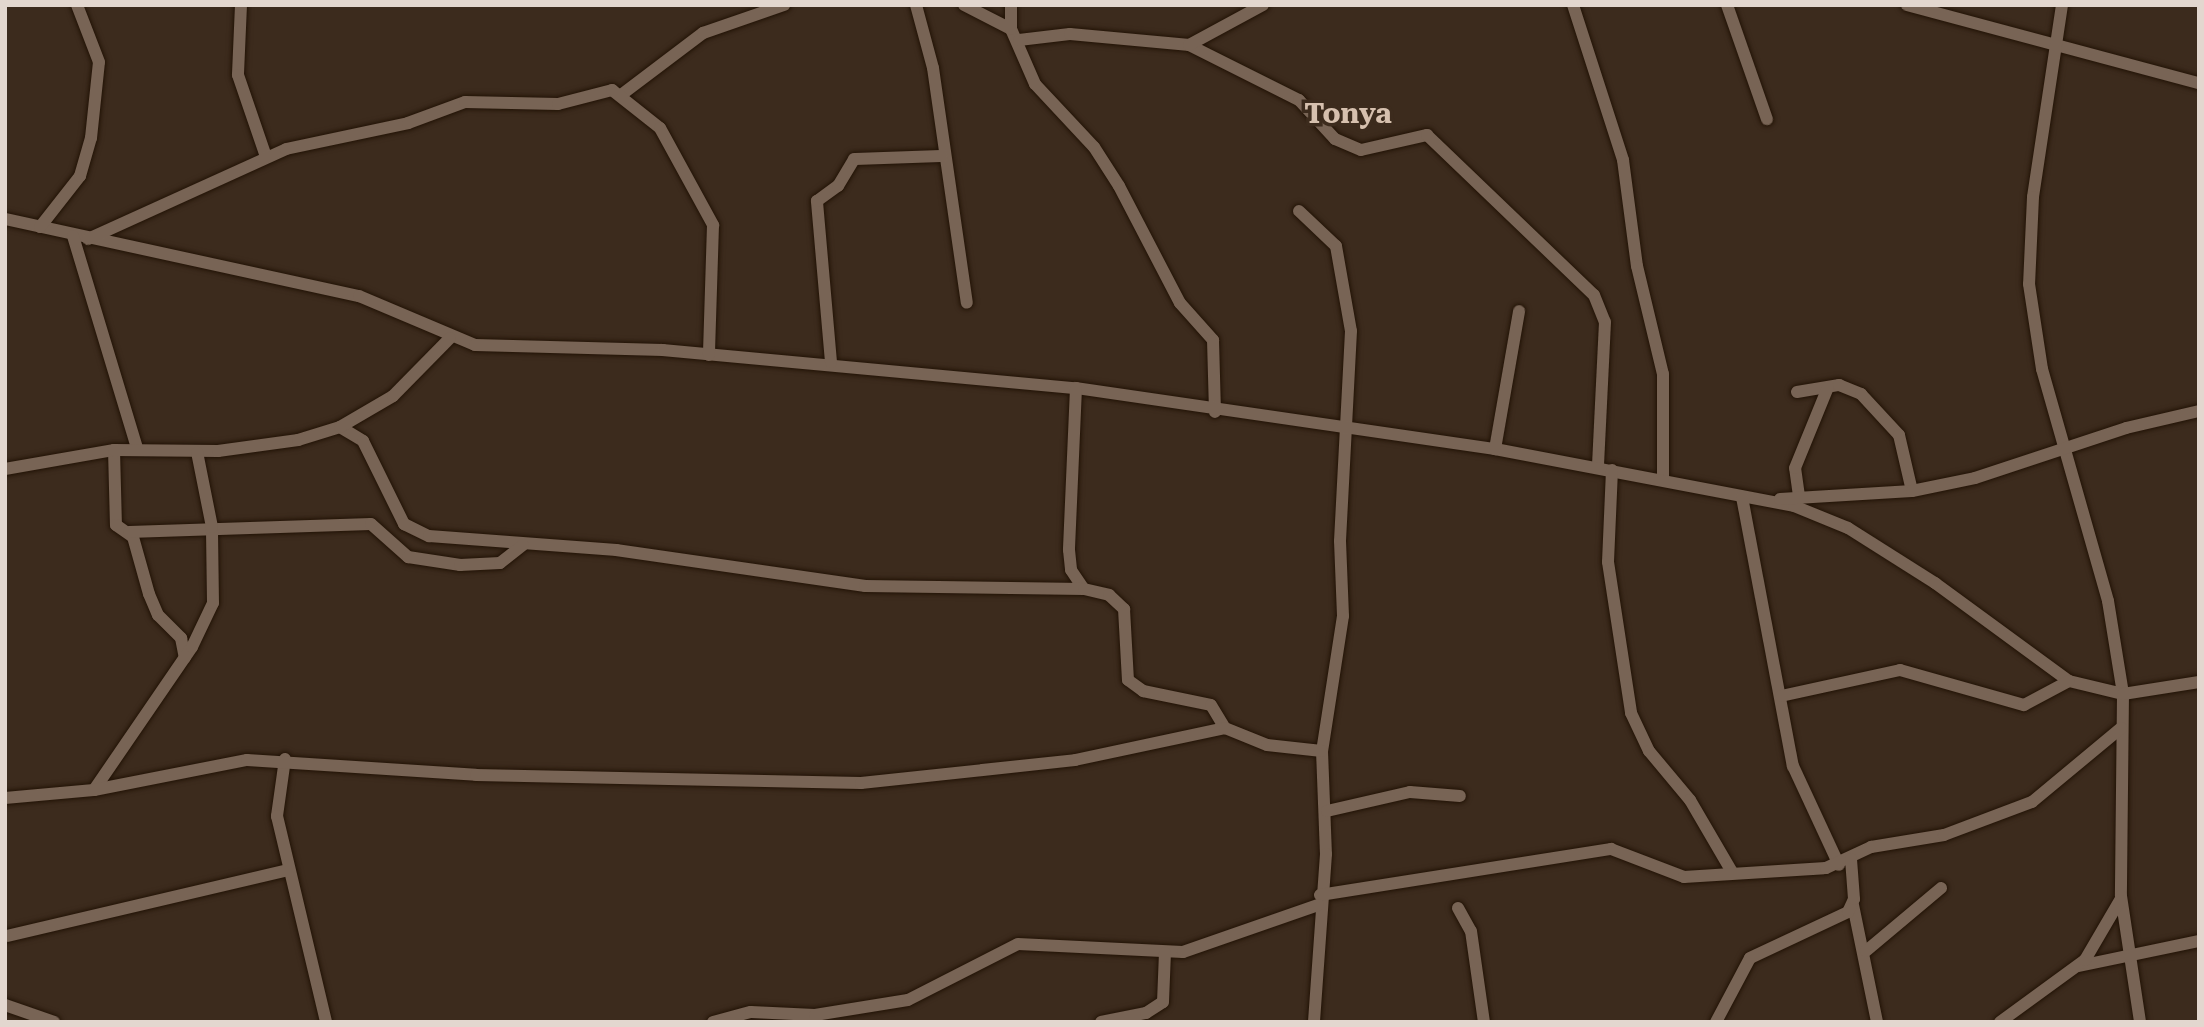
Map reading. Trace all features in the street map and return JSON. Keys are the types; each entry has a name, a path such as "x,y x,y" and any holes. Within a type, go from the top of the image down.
{"street":[{"path":"40,228 80,176 91,138 99,62 77,5"},
{"path":"241,5 238,75 266,157"},
{"path":"621,95 704,33 784,5"},
{"path":"916,5 933,68 942,156 967,303"},
{"path":"964,5 1015,35 1070,34 1189,45 1300,100 1335,139 1361,150 1427,135 1594,295 1605,322 1598,467"},
{"path":"1011,5 1015,35 1035,84 1094,147 1181,303 1213,340 1215,412"},
{"path":"1189,45 1263,5"},
{"path":"1573,5 1623,160 1637,266 1662,374 1663,479"},
{"path":"1727,5 1767,119"},
{"path":"1907,5 2055,47 2199,83"},
{"path":"2062,5 2033,197 2029,284 2042,369 2108,601 2123,694 2121,896 2140,1022"},
{"path":"80,237 266,157 408,123 465,102 546,105 601,90 621,95 666,135 713,225 709,355"},
{"path":"831,362 817,201 838,186 854,159 942,156"},
{"path":"1299,211 1336,246 1351,331 1344,430 1343,616 1322,751 1327,811 1319,900 1314,1022"},
{"path":"8,224 40,228 359,296 450,338 509,350 709,355 831,362 1076,388 1215,412 1495,449 1663,479 1742,498 1770,501 1848,528 2069,681 2123,694 2199,682"},
{"path":"80,237 137,448"},
{"path":"1495,449 1518,311"},
{"path":"5,469 114,450 137,448 197,452 298,440 340,427 393,396 450,338"},
{"path":"1797,392 1828,387 1861,394 1899,435 1912,491"},
{"path":"1798,496 1795,468 1828,387"},
{"path":"1076,388 1069,550 1071,570 1083,589"},
{"path":"1770,501 1798,496 1912,491 1995,473 2066,447 2199,411"},
{"path":"340,427 358,435 385,496 411,531 523,545 616,550 865,586 1083,589 1117,598 1124,609 1128,680 1143,691 1211,705 1225,728"},
{"path":"114,450 116,525 129,532 212,527 371,524 408,557 460,565 500,563 523,545"},
{"path":"94,790 185,657 212,603 212,527 197,452"},
{"path":"1612,470 1608,562 1631,713 1649,751 1690,800 1732,872"},
{"path":"1742,498 1795,772 1845,862 1866,951 1877,1022"},
{"path":"129,532 153,605 181,638 185,657"},
{"path":"1781,696 1899,670 2024,705 2069,681"},
{"path":"5,798 94,790 247,760 285,759 476,775 877,783 1075,760 1225,728 1267,745 1322,751"},
{"path":"713,1022 751,1012 802,1016 873,1008 934,990 1018,944 1165,953 1319,900 1611,849 1678,876 1845,862 1871,846 1944,835 2032,802 2122,728"},
{"path":"285,759 277,816 326,1022"},
{"path":"1327,811 1410,792 1460,796"},
{"path":"7,936 288,870"},
{"path":"1866,951 1941,888"},
{"path":"2000,1022 2074,968 2100,940 2121,896"},
{"path":"1716,1022 1750,958 1822,928 1853,905"},
{"path":"1458,908 1471,932 1484,1022"},
{"path":"2074,968 2130,953 2199,941"},
{"path":"1101,1022 1146,1013 1163,1002 1165,953"},
{"path":"5,1005 54,1022"},
{"path":"869,1022 873,1008"}],"district":[{"name":"Tonya","path":"1348,114"}]}
